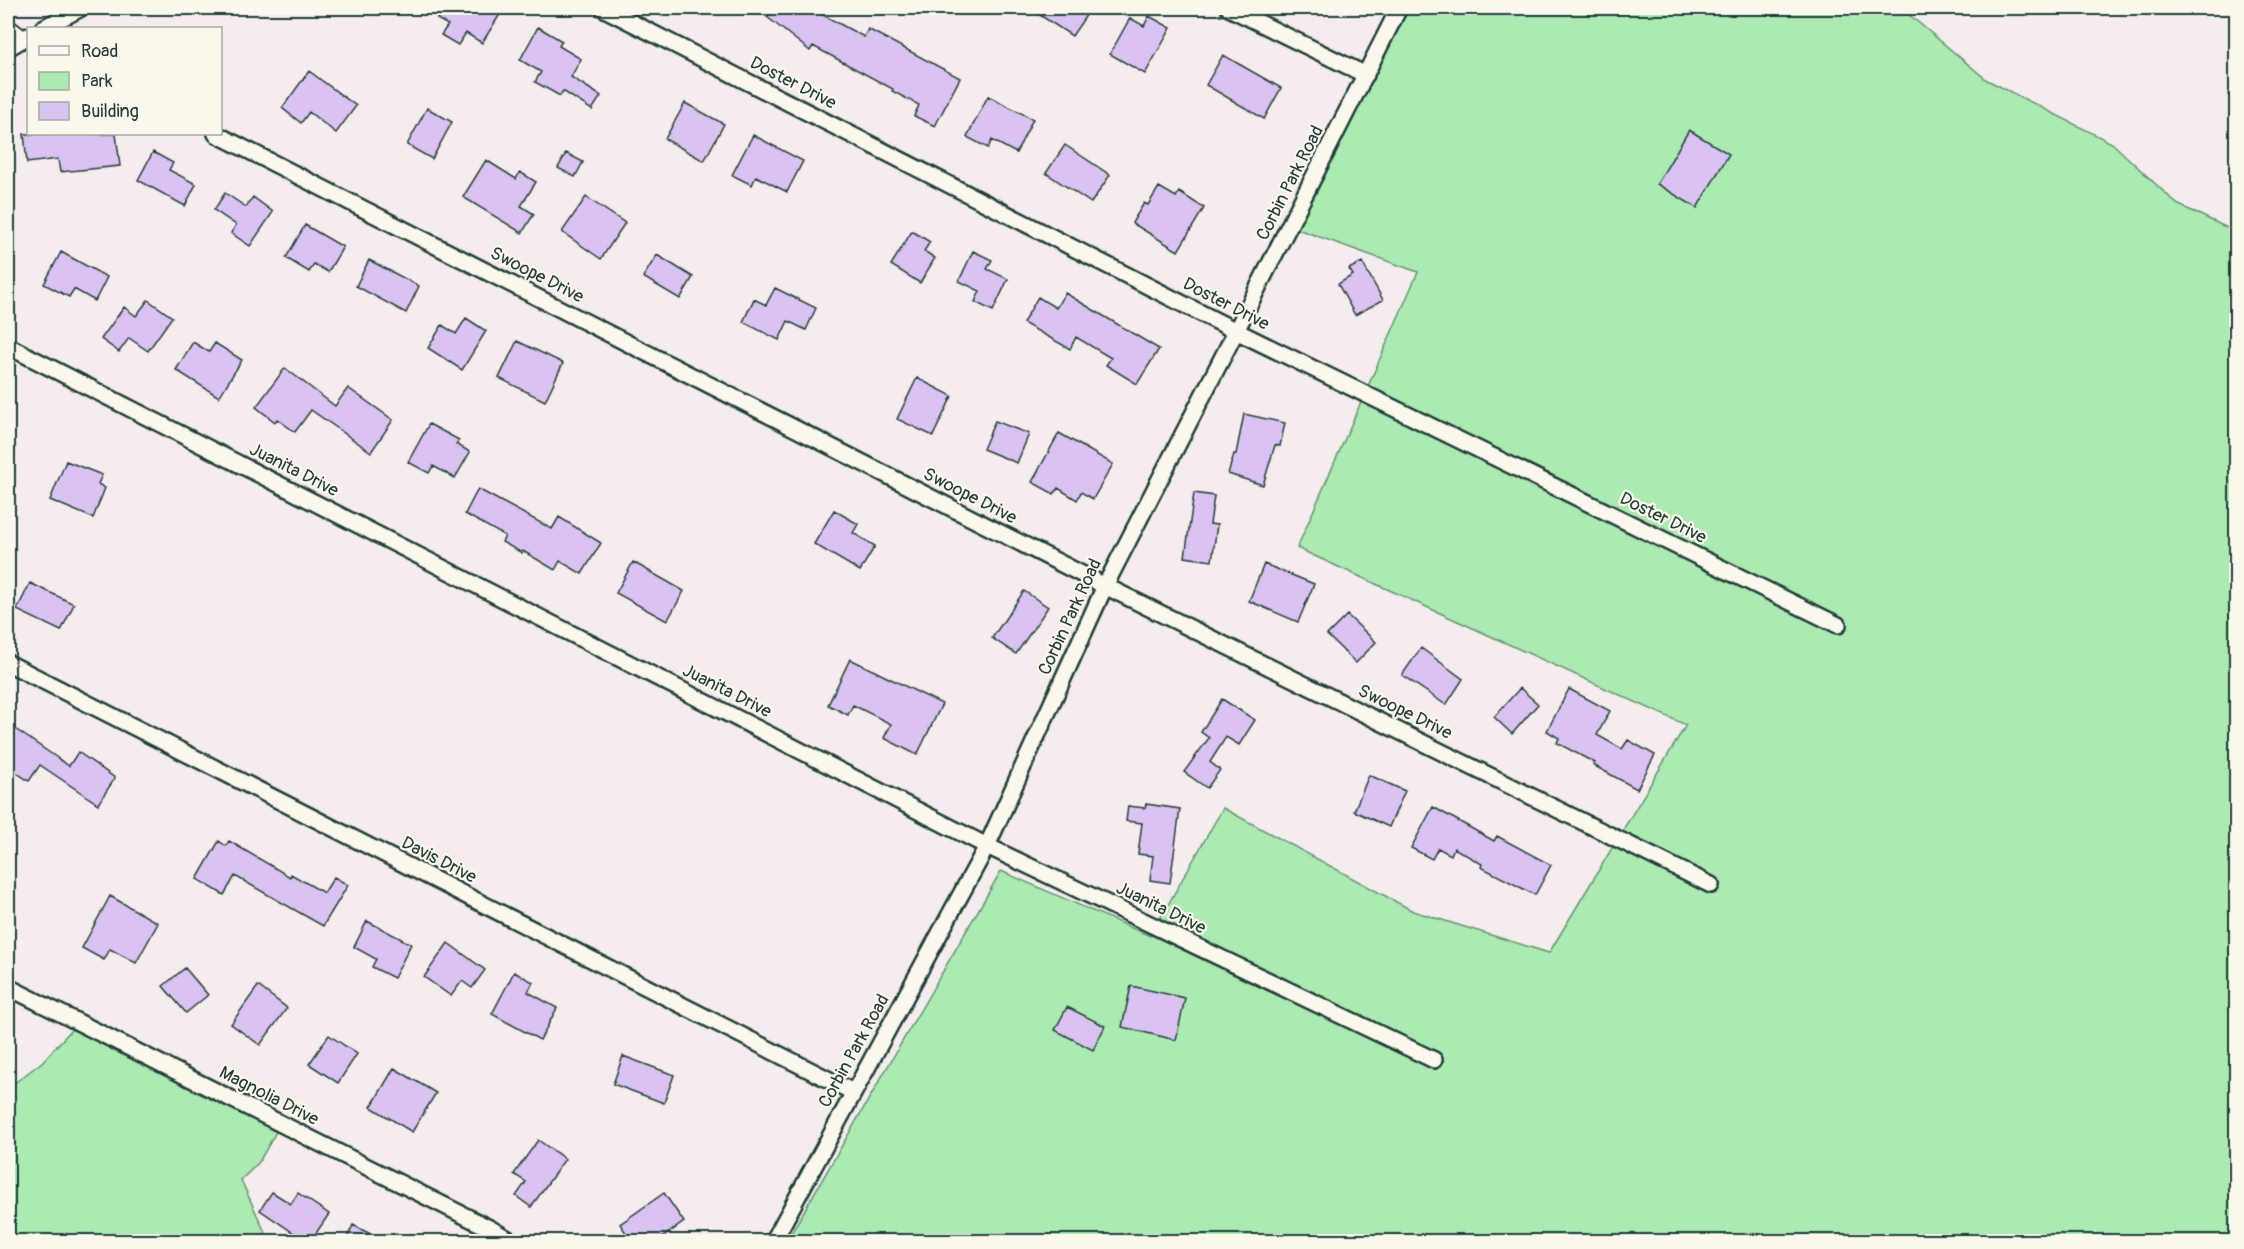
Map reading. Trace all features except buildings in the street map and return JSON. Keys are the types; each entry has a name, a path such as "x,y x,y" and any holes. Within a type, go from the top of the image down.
{"street":[{"path":"45,27 81,8"},
{"name":"Doster Drive","path":"603,8 1236,331 1838,625"},
{"path":"1229,8 1366,75"},
{"name":"Corbin Park Road","path":"773,1242 987,846 1105,586 1399,8"},
{"path":"8,48 27,38"},
{"name":"Swoope Drive","path":"218,135 1105,586 1711,885"},
{"name":"Juanita Drive","path":"8,346 987,846 1434,1060"},
{"name":"Davis Drive","path":"8,663 853,1092"},
{"name":"Magnolia Drive","path":"8,987 513,1242"}],"lane":[{"path":"8,23 27,36"}],"green space":[{"path":"1391,8 1901,8 1987,80 2112,143 2177,204 2236,232 2236,1241 786,1242 1001,871 1150,936 1223,808 1413,911 1549,953 1686,725 1297,548 1418,272 1289,226"},
{"path":"72,1029 277,1130 259,1162 241,1180 269,1241 8,1242 8,1088 42,1062"}]}
